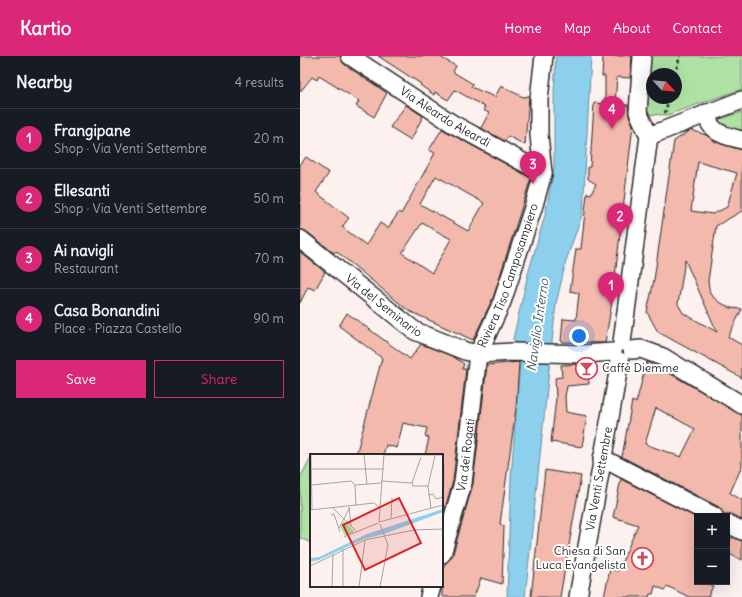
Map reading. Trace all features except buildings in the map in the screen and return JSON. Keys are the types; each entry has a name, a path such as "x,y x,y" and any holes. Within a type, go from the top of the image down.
{"street":[{"name":"Via Aleardo Aleardi","path":"350,56 452,124 543,173"},
{"path":"543,173 538,135 539,100 544,56"},
{"path":"642,56 638,112 649,136 742,100"},
{"path":"706,113 708,124 719,134 742,140"},
{"name":"Via Venti Settembre","path":"578,597 622,351 649,136"},
{"name":"Riviera Tiso Camposampiero","path":"478,354 502,302 534,206 543,173"},
{"name":"Via del Seminario","path":"300,239 415,331 465,351 478,354 519,352 560,354 641,349 663,358 742,405"},
{"name":"Via dei Rogati","path":"443,551 464,483 478,354"},
{"path":"602,458 708,513"},
{"path":"730,525 742,531"},
{"path":"429,597 432,587"}],"path":[{"path":"677,68 680,56"}],"green space":[{"path":"648,56 742,56 742,89 667,115 642,114 646,75 646,104 682,104 682,68 647,68"},
{"path":"742,112 742,136 720,130 717,120"},
{"path":"310,459 310,543 300,538 300,478"}],"water":[{"name":"Naviglio Interno","path":"556,56 591,56 583,212 566,261 556,304 525,597 507,597 511,477 521,348 513,339 528,274 545,215 554,168 554,94"}],"place":[{"name":"Casa Bonandini","path":"612,129"},
{"name":"Ai navigli","path":"533,184"},
{"name":"Ellesanti","path":"620,236"},
{"name":"Frangipane","path":"611,305"},
{"name":"Caffè Diemme","path":"586,368"},
{"name":"Chiesa di San Luca Evangelista","path":"642,558"}]}
